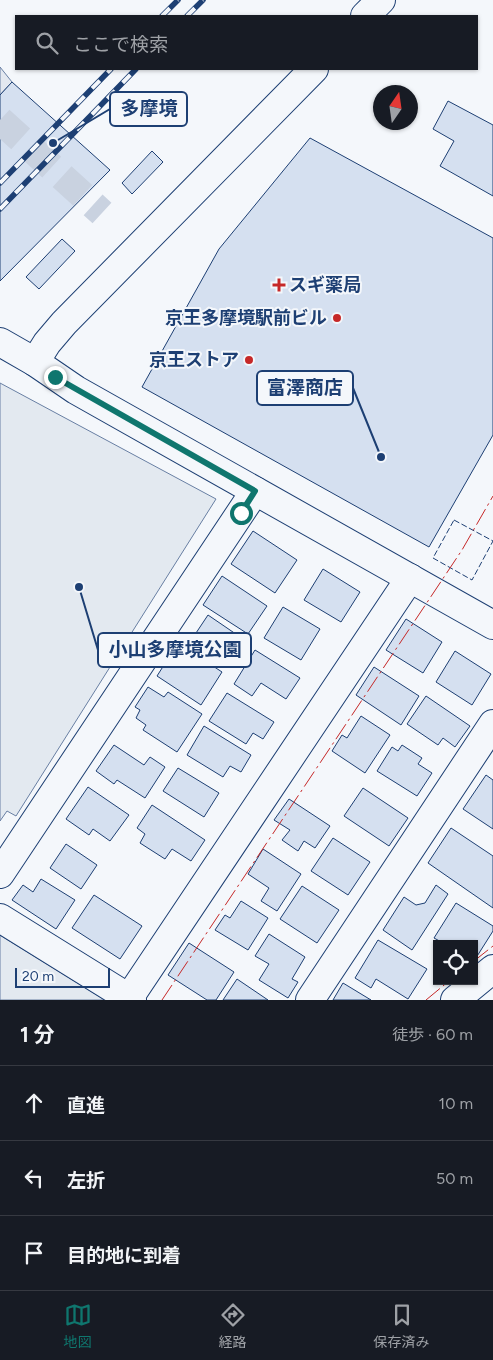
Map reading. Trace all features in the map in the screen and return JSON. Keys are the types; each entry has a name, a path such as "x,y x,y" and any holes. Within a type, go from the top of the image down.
{"street":[{"path":"366,15 381,0"},
{"path":"34,362 64,323 313,70"},
{"path":"0,342 76,390 493,625"},
{"path":"0,874 255,491"},
{"path":"0,918 130,999 410,578"},
{"path":"310,1000 493,724"},
{"path":"455,1000 493,969"}],"shaded area":[{"path":"0,67 12,82 0,95"},
{"path":"0,383 216,499 16,816 7,811 0,821"},
{"path":"0,935 105,1000 0,1000"}],"building":[{"path":"12,82 110,170 0,281 0,95"},
{"path":"448,101 493,125 493,196 440,166 454,141 433,129"},
{"name":"京王多摩境駅前ビル","path":"310,138 493,238 493,435 429,547 142,387 219,249"},
{"path":"152,151 163,162 132,194 122,183"},
{"path":"62,239 75,251 39,289 26,277"},
{"path":"253,531 297,560 275,593 231,564"},
{"path":"323,569 360,592 341,622 304,600"},
{"path":"222,576 267,606 248,634 203,605"},
{"path":"283,607 320,629 301,660 264,638"},
{"path":"208,615 249,643 234,665 194,636"},
{"path":"406,619 442,642 423,673 386,650"},
{"path":"178,643 222,672 201,705 157,676"},
{"path":"255,650 300,678 286,699 261,683 252,696 234,684"},
{"path":"455,651 491,674 472,705 436,682"},
{"path":"374,667 419,696 401,725 356,695"},
{"path":"148,687 164,697 168,692 202,714 177,752 143,730 146,725 136,718 140,710 135,707"},
{"path":"227,693 274,722 263,739 253,733 246,744 209,721"},
{"path":"426,696 470,726 455,747 443,738 438,745 407,724"},
{"path":"361,716 390,735 365,773 332,751 342,735 347,738"},
{"path":"204,726 251,755 241,772 230,766 223,777 187,755"},
{"path":"114,745 144,765 150,757 165,767 145,798 117,780 114,784 96,771"},
{"path":"402,745 422,758 418,764 432,773 417,796 377,771 392,747 398,751"},
{"path":"178,768 219,793 204,817 163,791"},
{"path":"486,775 493,780 493,829 463,809"},
{"path":"88,787 129,815 110,841 93,829 89,835 66,819"},
{"path":"363,788 408,818 389,846 344,816"},
{"path":"289,799 330,826 315,848 304,841 298,851 282,840 290,830 274,820"},
{"path":"152,805 205,840 191,861 172,849 165,859 140,843 145,834 137,828"},
{"path":"451,828 493,856 493,908 428,863"},
{"path":"333,838 370,862 348,895 311,871"},
{"path":"66,844 97,865 81,889 50,868"},
{"path":"263,849 301,874 277,911 261,901 269,888 248,874"},
{"path":"41,879 75,900 56,929 12,900 23,885 33,892"},
{"path":"436,885 448,894 412,950 383,930 404,897 416,905 425,903"},
{"path":"302,886 339,910 317,943 280,919"},
{"path":"94,895 142,926 120,959 72,928"},
{"path":"241,901 268,918 248,950 215,930 225,915 230,918"},
{"path":"456,903 493,926 493,931 478,955 478,940 438,940 434,938"},
{"path":"269,934 305,957 292,979 298,982 288,998 259,980 269,964 255,956"},
{"path":"378,940 427,969 408,999 376,979 371,988 355,978"},
{"path":"189,943 234,972 216,1000 207,1000 168,975"},
{"path":"237,979 268,1000 223,1000"},
{"path":"343,983 371,1000 333,1000"}],"tunnel":[{"path":"0,120 102,213"}],"railway":[{"path":"163,15 178,0"},
{"path":"188,15 203,0"},
{"path":"0,183 110,70"},
{"path":"0,209 135,70"}],"fence":[{"path":"454,520 493,541 472,580 433,558 454,520"}],"power":[{"path":"162,1000 462,550 493,496"},
{"path":"478,958 493,946"},
{"path":"426,1000 444,985"}],"place":[{"name":"多摩境","path":"53,143"},
{"name":"スギ薬局","path":"279,285"},
{"name":"京王多摩境駅前ビル","path":"337,318"},
{"name":"京王ストア","path":"249,360"},
{"name":"富澤商店","path":"381,457"},
{"name":"小山多摩境公園","path":"79,587"}],"route":[{"path":"55,377 255,491 241,513"}]}
